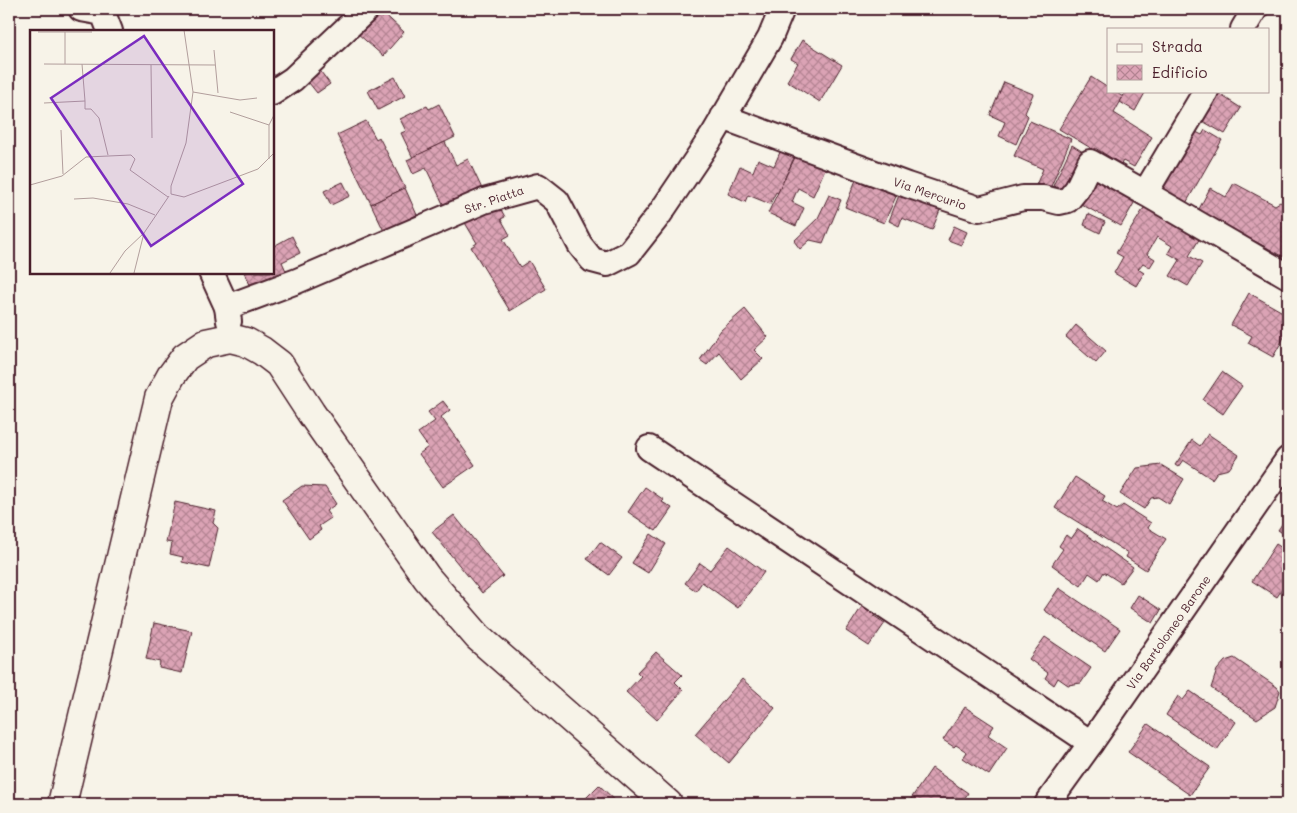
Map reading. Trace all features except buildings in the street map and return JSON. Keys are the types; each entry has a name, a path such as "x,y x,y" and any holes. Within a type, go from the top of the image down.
{"main road":[{"path":"62,804 159,398 170,376 185,357 206,343 230,338 246,342 279,364 311,413 427,578 478,637 668,804"}],"street":[{"path":"274,91 293,78 367,9"},
{"name":"Str. Piatta","path":"227,307 297,281 484,201 538,186 557,201 580,245 592,260 607,264 629,253 713,135 770,38 782,9"},
{"path":"1244,28 1255,9"},
{"path":"1145,194 1205,92"},
{"name":"Via Mercurio","path":"723,117 979,210 1023,198 1043,198 1059,202 1068,200 1077,189 1090,162 1288,276"},
{"path":"212,274 227,307 230,338"},
{"path":"649,448 1091,743"},
{"name":"Via Bartolomeo Barone","path":"1046,804 1091,743 1288,459"}]}
